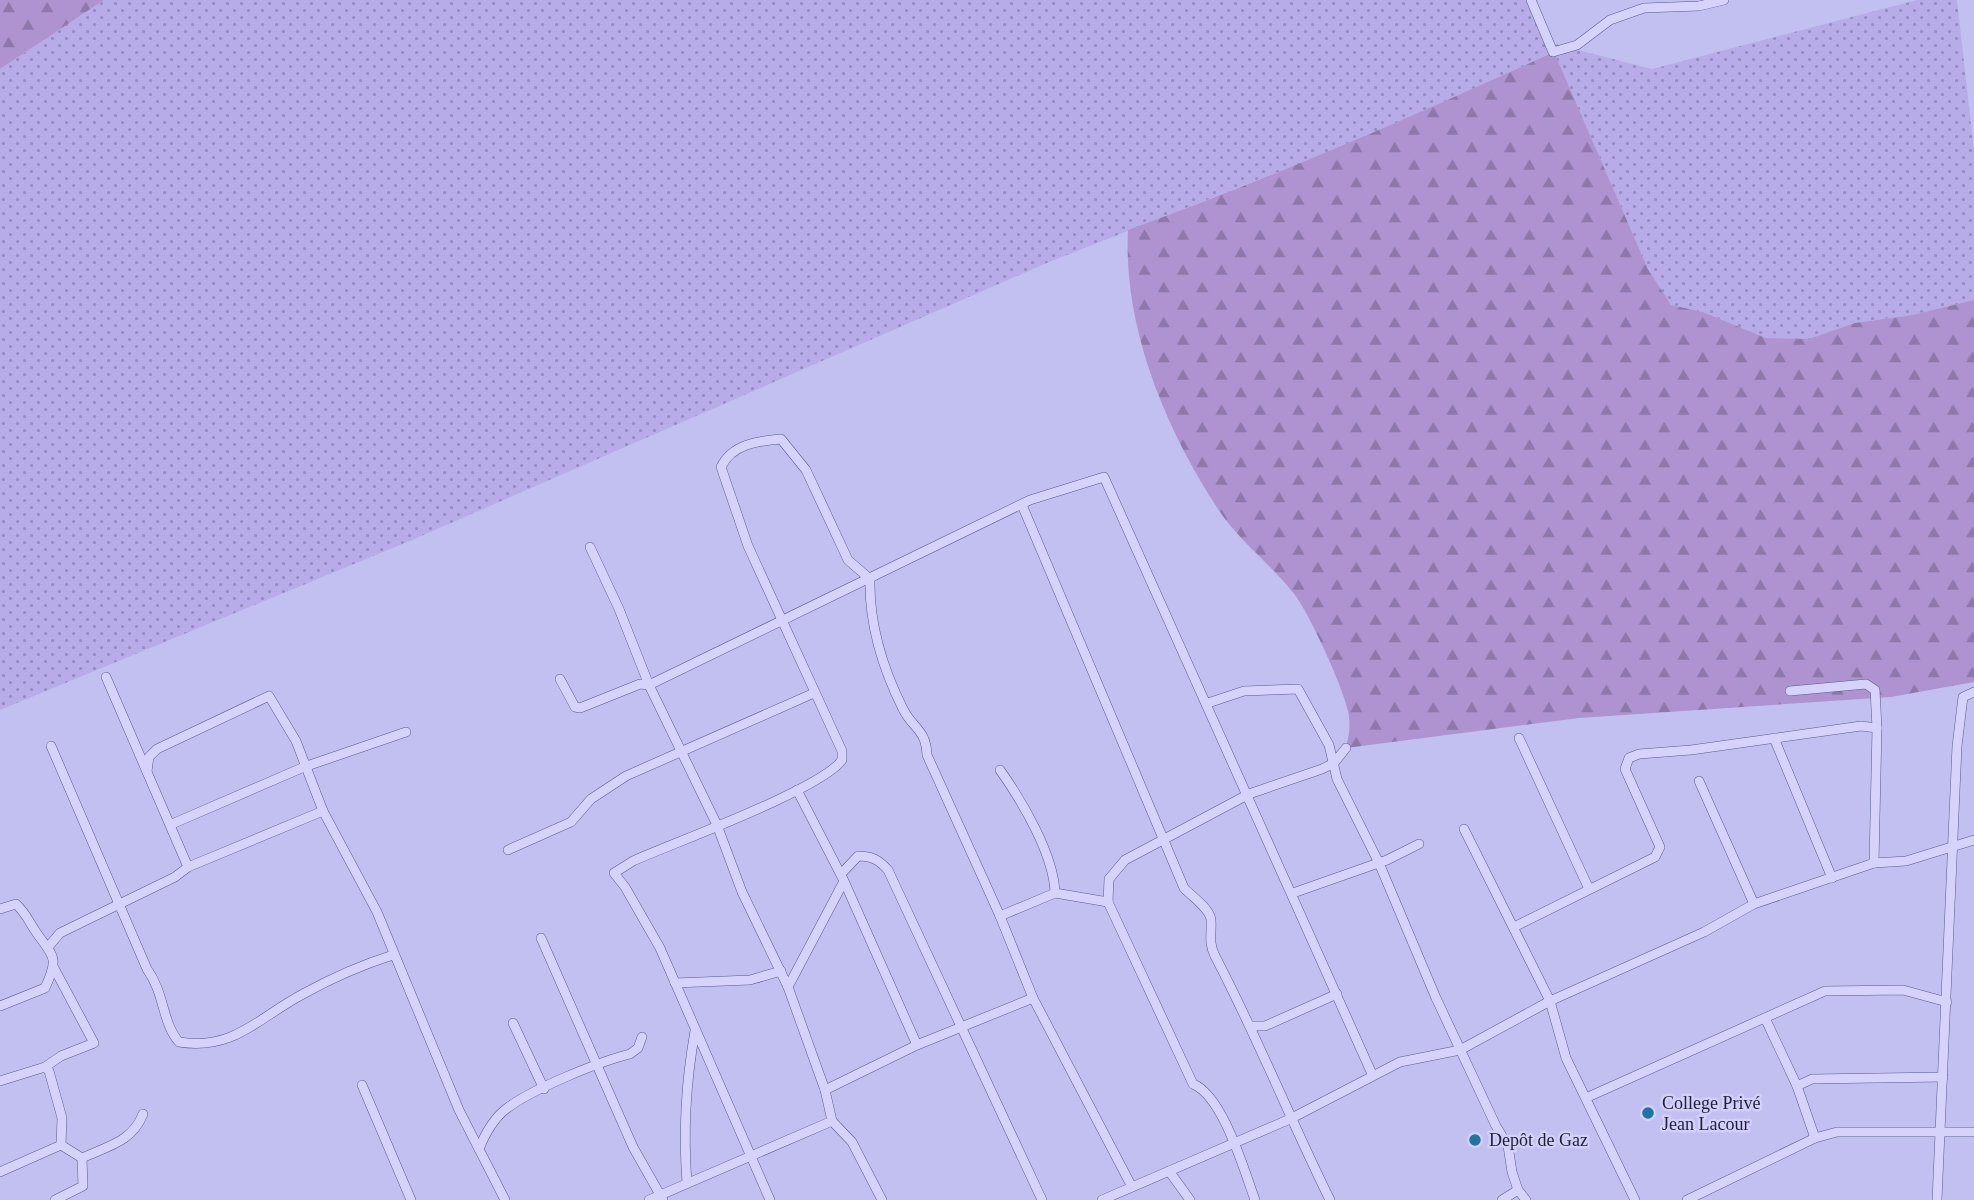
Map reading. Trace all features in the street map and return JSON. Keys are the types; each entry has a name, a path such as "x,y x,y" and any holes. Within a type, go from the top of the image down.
{"street":[{"path":"1531,0 1553,52 1577,45 1609,20 1644,8 1699,6 1724,0"},
{"path":"770,1200 660,948 614,873 633,861 797,790 837,768 842,760 842,751 748,546 721,467 734,451 757,441 781,439 806,470 848,560 870,579 873,626 895,688 907,716 925,736 927,755 1000,916 1033,998 1128,1193"},
{"path":"560,679 575,707 580,708 640,684 649,685 1021,505 1104,477 1373,1074"},
{"path":"1021,505 1184,888 1208,911 1211,921 1209,945 1250,1026 1290,1119 1330,1200"},
{"path":"590,547 620,609 649,685 717,825 742,892 788,987 825,1090 832,1121 852,1142 883,1200"},
{"path":"106,677 172,824 188,867"},
{"path":"1790,691 1866,684 1875,690 1877,728 1874,863"},
{"path":"1208,703 1244,691 1298,689 1329,746 1337,779 1379,863 1460,1050 1508,1146 1518,1190 1526,1200"},
{"path":"1937,1200 1957,746 1963,696 1974,692"},
{"path":"508,850 571,822 591,799 626,776 683,754 814,693"},
{"path":"147,771 149,757 157,749 269,696 296,741 323,811 377,912 393,955 479,1149 505,1200"},
{"path":"1514,927 1654,857 1660,847 1625,769 1629,758 1639,754 1861,726 1877,728"},
{"path":"172,824 304,767 406,732"},
{"path":"1519,738 1589,889"},
{"path":"1774,738 1832,878"},
{"path":"51,746 147,969 159,984 167,1020 180,1042 203,1046 250,1030 299,996 355,968 393,955"},
{"path":"1255,1200 1235,1143 1204,1088 1193,1084 1108,902 1110,879 1125,860 1164,838 1249,794 1306,776 1334,763 1346,748"},
{"path":"1000,770 1016,793 1048,858 1055,892"},
{"path":"1699,781 1754,904"},
{"path":"797,790 842,878 917,1045"},
{"path":"49,946 60,933 175,877 188,867 323,811"},
{"path":"1464,828 1550,1001 1566,1058 1588,1097 1635,1200"},
{"path":"1102,1200 1128,1193 1169,1171 1290,1119 1400,1062 1460,1050 1550,1001 1704,932 1754,904 1874,863 1906,861 1953,844 1974,840"},
{"path":"1293,893 1379,863 1419,844"},
{"path":"788,987 842,878 858,856 869,856 881,862 888,870 1042,1200"},
{"path":"1000,916 1055,892 1108,902"},
{"path":"0,909 16,904 49,946 54,968 94,1043 61,1056 45,1067 0,1080"},
{"path":"541,938 633,1147 662,1197"},
{"path":"0,1006 45,988 54,968"},
{"path":"676,983 750,980 781,971"},
{"path":"1588,1097 1825,991 1903,990 1947,1003"},
{"path":"1250,1026 1265,1026 1338,994"},
{"path":"825,1090 917,1045 1033,998"},
{"path":"1765,1018 1797,1086 1815,1138"},
{"path":"513,1023 544,1089"},
{"path":"687,1183 685,1135 689,1065 695,1029"},
{"path":"479,1149 485,1134 505,1110 544,1089 630,1054 638,1048 642,1037"},
{"path":"45,1067 58,1101 61,1145"},
{"path":"1797,1086 1812,1079 1943,1077"},
{"path":"362,1085 411,1200"},
{"path":"82,1158 127,1138 137,1130 144,1114"},
{"path":"649,1200 662,1197 687,1183 832,1121"},
{"path":"1687,1200 1815,1138 1838,1132 1974,1132"},
{"path":"61,1145 82,1158"},
{"path":"0,1172 61,1145"},
{"path":"55,1200 83,1186 82,1158"},
{"path":"1169,1171 1190,1200"},
{"path":"1502,1200 1518,1190"}],"shaded area":[{"path":"104,0 1533,0 1551,43 1652,69 1917,0 1957,0 1974,151 1974,300 1912,315 1855,323 1810,339 1766,338 1703,312 1671,305 1648,269 1554,52 1362,139 1049,262 412,540 0,710 0,69"}],"green space":[{"path":"0,0 104,0 0,69"},
{"path":"1554,52 1648,269 1671,305 1703,312 1766,338 1809,339 1855,323 1912,315 1974,300 1974,682 1891,697 1579,718 1346,748 1349,721 1345,700 1309,618 1286,584 1236,532 1218,509 1181,445 1165,411 1140,340 1132,303 1128,230 1343,145"}],"place":[{"name":"College Privé Jean Lacour","path":"1648,1113"},
{"name":"Depôt de Gaz","path":"1475,1140"}]}
